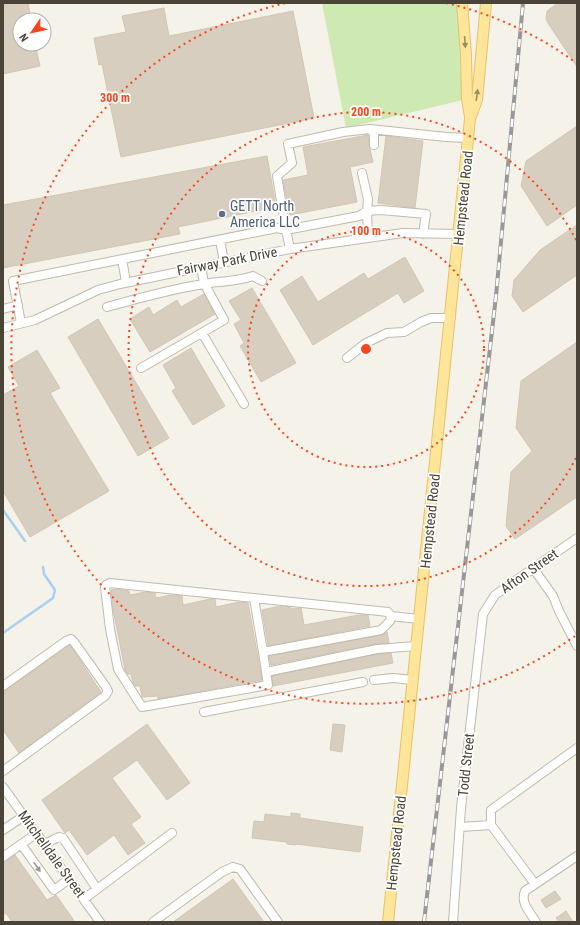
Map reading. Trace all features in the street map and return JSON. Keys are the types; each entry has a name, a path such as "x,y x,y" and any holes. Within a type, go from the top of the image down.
{"main road":[{"name":"Hempstead Road","path":"462,3 466,55 467,99 470,119"},
{"name":"Hempstead Road","path":"388,922 412,680 451,318 470,119 477,100 486,3"}],"street":[{"path":"290,249 277,176 292,163 288,144 343,132 370,129 468,138"},
{"path":"370,129 374,134 374,145"},
{"path":"362,173 368,199 368,238"},
{"path":"21,323 13,281 277,228 286,230 359,216 367,211 381,210 426,214 423,234"},
{"name":"Fairway Park Drive","path":"3,328 35,320 98,290 126,282 290,249 403,233 459,234"},
{"path":"220,240 224,262"},
{"path":"122,259 126,282"},
{"path":"141,368 224,320 204,284 201,267"},
{"path":"108,307 148,296 204,284 237,281 252,276 262,281"},
{"path":"3,309 18,305"},
{"path":"347,358 366,343 387,334 404,332 431,318 451,318"},
{"path":"202,333 244,404"},
{"name":"Afton Street","path":"486,609 495,595 577,538"},
{"path":"533,568 553,596 559,612 577,646"},
{"path":"254,598 268,685 142,707 118,669 104,591 106,585 110,583 254,598 388,612 391,616 419,619"},
{"name":"Todd Street","path":"453,922 460,827 483,614 486,609"},
{"path":"263,652 381,630 390,621 391,616"},
{"path":"3,686 71,639 108,691 105,696 3,771"},
{"path":"266,672 377,649 416,646"},
{"path":"374,680 393,678 412,680"},
{"path":"204,712 363,682"},
{"path":"535,884 491,825 491,810 577,748"},
{"name":"Mitchelldale Street","path":"4,790 37,833 100,922"},
{"path":"3,830 24,816"},
{"path":"460,827 491,825"},
{"path":"3,857 37,833"},
{"path":"84,899 172,833"},
{"path":"44,844 59,837 63,838 97,889"},
{"path":"21,844 54,890 69,878"},
{"path":"536,922 523,902 522,896 525,891 577,856"},
{"path":"153,922 222,872 233,867 240,870 278,922"}],"green space":[{"path":"322,3 457,3 463,100 346,128"}],"building":[{"path":"3,3 28,3 30,12 12,12 12,52 37,52 40,66 3,74"},
{"path":"558,3 577,3 577,67 546,20 547,11"},
{"path":"164,8 169,36 293,11 314,118 121,157 102,64 99,65 94,38 126,32 122,16"},
{"path":"577,126 577,205 547,226 521,186 526,161"},
{"path":"368,135 373,162 350,167 357,202 290,215 283,180 308,175 303,147"},
{"path":"386,136 423,141 415,208 378,203"},
{"path":"267,156 276,207 178,227 180,234 3,268 3,205"},
{"path":"577,225 577,275 523,312 512,296 514,280 540,250"},
{"path":"405,257 424,291 404,303 398,293 313,345 280,290 302,276 318,302 364,273 368,279"},
{"path":"252,288 296,363 261,382 240,346 244,343 234,324 241,320 229,301"},
{"path":"204,294 215,314 150,352 130,319 149,307 153,315 177,300 181,307"},
{"path":"98,319 169,438 138,456 68,337"},
{"path":"577,342 577,497 515,539 506,526 511,472 532,451 516,428 521,381"},
{"path":"191,348 225,406 193,425 172,391 176,388 163,365"},
{"path":"37,350 60,388 50,393 109,491 30,537 3,491 3,395 19,386 8,367"},
{"path":"116,589 129,591 130,595 145,592 155,593 156,598 171,595 182,596 183,605 210,599 215,599 216,607 239,602 248,603 262,680 158,699 158,696 142,697 140,686 135,686 131,674 128,674 125,670 113,609 111,590"},
{"path":"280,606 290,607 291,609 301,608 304,625 359,615 368,615 370,626 268,646 262,610"},
{"path":"387,632 389,643 376,644 271,665 269,656 382,635"},
{"path":"70,645 101,692 19,753 3,730 3,691"},
{"path":"391,653 393,663 273,686 272,676 378,654"},
{"path":"147,724 190,783 167,800 137,760 112,778 141,817 131,824 145,843 128,855 114,835 87,855 69,830 65,833 42,800"},
{"path":"333,724 345,725 342,752 330,750"},
{"path":"291,813 300,814 300,818 363,827 360,852 287,844 287,842 252,838 254,821 264,822 265,814 291,817"},
{"path":"15,855 47,900 56,895 75,922 12,922 6,913 3,915 3,863"},
{"path":"233,879 264,922 173,922"},
{"path":"555,891 561,899 546,908 541,900"},
{"path":"566,911 573,922 559,922 556,918"}],"waterway":[{"path":"3,510 25,541"},
{"path":"3,633 53,598 55,590 44,574 43,567"}],"railway":[{"path":"424,922 496,296 523,3"}],"place":[{"name":"GETT North America LLC","path":"222,214"}]}
